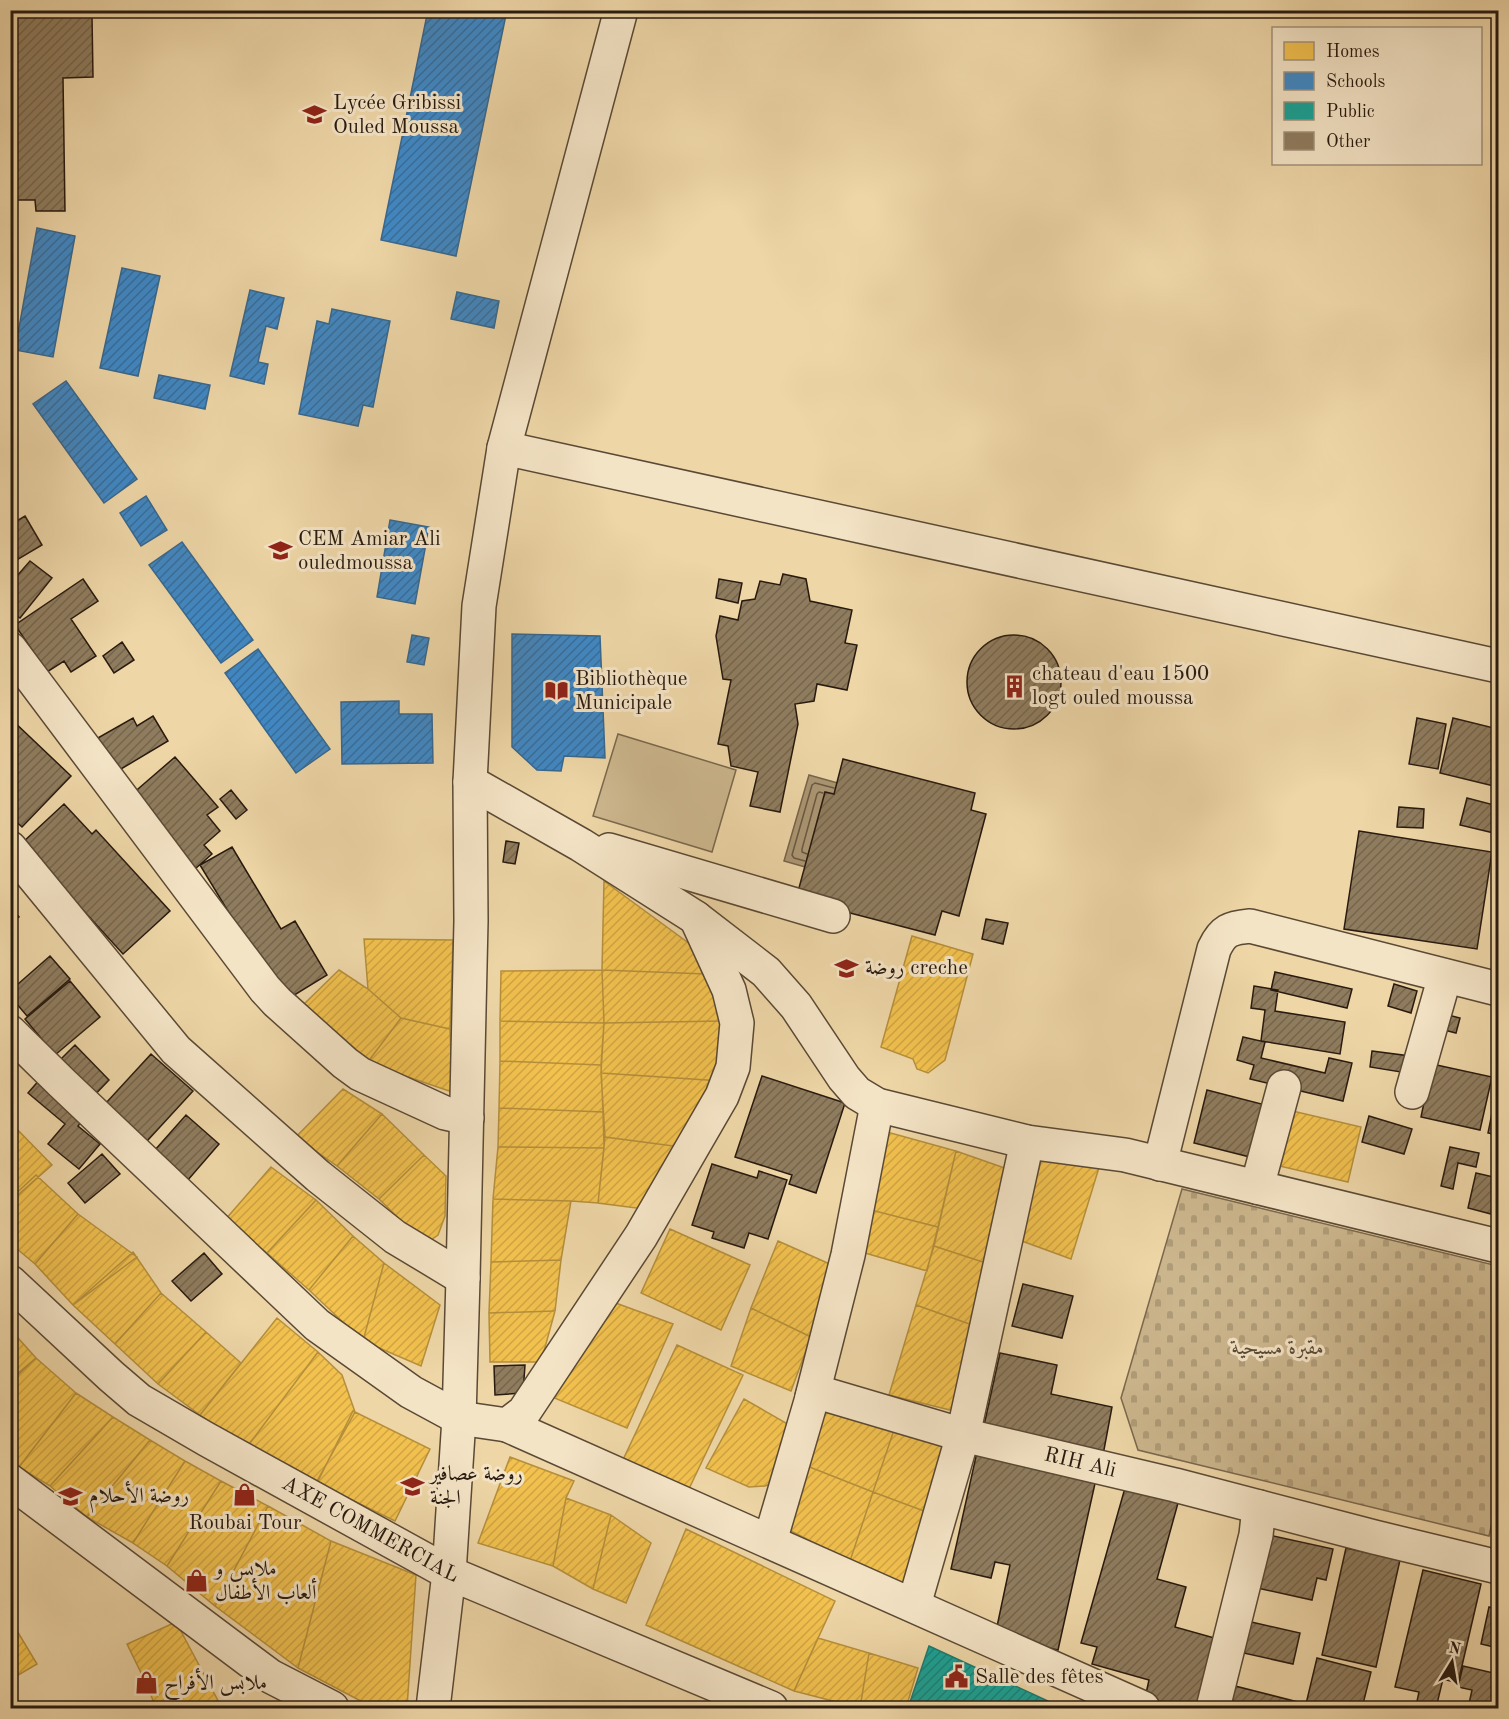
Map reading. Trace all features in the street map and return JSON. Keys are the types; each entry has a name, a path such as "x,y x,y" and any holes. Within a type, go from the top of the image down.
{"street":[{"path":"433,1708 449,1573 459,1418 471,921 470,782 479,606 504,448 621,10"},
{"path":"504,448 1498,666"},
{"path":"10,649 277,1002 360,1074 445,1113 467,1118"},
{"path":"470,782 581,844 696,918 766,972 796,1006 843,1078 857,1094 877,1105 1027,1142 1125,1155 1498,1246"},
{"path":"581,844 611,850 834,916"},
{"path":"10,848 176,1050 318,1176 395,1237 464,1278"},
{"path":"507,1425 524,1412 641,1236 722,1096 733,1067 736,1023 729,990 696,918"},
{"path":"1161,1164 1214,949 1220,936 1233,928 1250,926 1498,989"},
{"path":"1412,1092 1445,976"},
{"path":"10,1032 317,1325 411,1392 459,1418 507,1425 1143,1708"},
{"path":"1257,1187 1284,1087"},
{"path":"770,1541 812,1396 848,1255 877,1105"},
{"path":"914,1605 963,1435 1027,1142"},
{"name":"AXE COMMERCIAL","path":"10,1282 139,1400 206,1439 449,1573 771,1708"},
{"name":"RIH Ali","path":"812,1396 814,1391 963,1435 1175,1485 1498,1567"},
{"path":"10,1481 270,1676 332,1708"},
{"path":"1213,1708 1256,1535 1259,1507"}],"green space":[{"path":"618,734 736,770 712,852 593,816"},
{"name":"مقبرة مسيحية","path":"1182,1189 1498,1266 1498,1496 1489,1536 1138,1450 1121,1398"}],"water":[{"path":"809,775 945,813 921,900 784,861"}],"building: Homes":[{"path":"604,881 694,947 706,974 602,970"},
{"path":"912,936 973,954 945,1060 928,1073 917,1069 913,1059 881,1047"},
{"path":"364,939 453,940 450,1029 401,1018 368,989"},
{"path":"339,970 368,989 401,1018 367,1063 302,1006"},
{"path":"602,970 706,974 723,1021 604,1023"},
{"path":"602,970 604,1023 500,1021 501,971"},
{"path":"401,1018 450,1029 452,1092 367,1063"},
{"path":"500,1021 604,1023 601,1065 500,1061"},
{"path":"723,1021 721,1081 601,1073 604,1023"},
{"path":"500,1061 601,1065 603,1112 499,1108"},
{"path":"601,1073 721,1081 681,1147 605,1137"},
{"path":"343,1089 382,1114 337,1166 296,1137"},
{"path":"499,1108 603,1112 604,1148 498,1147"},
{"path":"1284,1109 1361,1127 1348,1182 1271,1164"},
{"path":"382,1114 424,1155 379,1199 337,1166"},
{"path":"10,1122 52,1165 10,1202"},
{"path":"887,1132 956,1151 938,1227 867,1209"},
{"path":"605,1137 681,1147 644,1209 598,1203"},
{"path":"498,1147 604,1148 598,1203 493,1199"},
{"path":"956,1151 1016,1172 992,1265 934,1246"},
{"path":"424,1155 446,1176 445,1216 438,1235 425,1244 379,1199"},
{"path":"1042,1158 1101,1161 1071,1259 1019,1240"},
{"path":"271,1167 316,1200 267,1253 225,1220"},
{"path":"36,1175 78,1214 35,1264 10,1243 10,1199"},
{"path":"493,1199 571,1201 561,1260 491,1262"},
{"path":"316,1200 353,1236 309,1290 267,1253"},
{"path":"867,1209 938,1227 927,1271 858,1251"},
{"path":"78,1214 137,1257 73,1305 35,1264"},
{"path":"670,1229 750,1265 721,1330 641,1293"},
{"path":"353,1236 384,1263 363,1341 309,1290"},
{"path":"778,1241 832,1265 811,1337 751,1308"},
{"path":"934,1246 992,1265 975,1326 916,1305"},
{"path":"133,1252 161,1293 115,1344 73,1305"},
{"path":"561,1260 555,1311 489,1313 491,1262"},
{"path":"384,1263 440,1305 421,1366 363,1341"},
{"path":"161,1293 206,1332 158,1384 115,1344"},
{"path":"613,1302 673,1324 627,1428 552,1397"},
{"path":"916,1305 975,1326 954,1411 889,1395"},
{"path":"751,1308 811,1337 791,1391 731,1366"},
{"path":"555,1311 541,1362 490,1362 489,1313"},
{"path":"277,1318 318,1352 247,1447 200,1415"},
{"path":"10,1329 36,1358 10,1382"},
{"path":"206,1332 241,1363 200,1415 158,1384"},
{"path":"677,1345 743,1375 687,1493 622,1462"},
{"path":"318,1352 342,1375 355,1412 317,1481 247,1447"},
{"path":"36,1358 76,1393 19,1467 10,1462 10,1380"},
{"path":"76,1393 113,1417 50,1486 19,1467"},
{"path":"744,1399 800,1431 782,1480 765,1486 749,1487 706,1468"},
{"path":"821,1406 894,1430 873,1492 807,1466"},
{"path":"353,1411 430,1449 395,1521 317,1483"},
{"path":"113,1417 150,1440 87,1517 50,1486"},
{"path":"894,1430 947,1446 932,1514 873,1492"},
{"path":"150,1440 185,1461 133,1543 87,1517"},
{"path":"510,1457 574,1481 566,1498 553,1566 478,1543"},
{"path":"185,1461 221,1481 167,1566 133,1543"},
{"path":"807,1466 873,1492 850,1561 787,1529"},
{"path":"221,1481 268,1506 215,1606 167,1566"},
{"path":"873,1492 932,1514 907,1587 850,1561"},
{"path":"566,1498 611,1515 593,1589 553,1566"},
{"path":"268,1506 331,1541 298,1668 215,1606"},
{"path":"611,1515 651,1543 626,1603 593,1589"},
{"path":"686,1529 835,1601 794,1691 646,1625"},
{"path":"331,1541 416,1575 407,1708 374,1708 298,1668"},
{"path":"10,1619 37,1664 10,1680"},
{"path":"176,1622 222,1708 156,1708 127,1644"},
{"path":"818,1638 869,1653 860,1708 794,1691"},
{"path":"869,1653 918,1668 906,1708 860,1708"}],"building: Schools":[{"path":"428,10 507,10 456,256 381,240"},
{"path":"37,228 75,236 53,357 15,350"},
{"path":"122,268 160,276 138,376 100,368"},
{"path":"250,290 284,298 277,329 266,326 258,362 268,364 264,384 230,376"},
{"path":"457,292 499,301 494,328 451,319"},
{"path":"332,309 390,321 373,407 363,405 358,426 299,414 317,321 329,324"},
{"path":"159,375 210,385 205,409 154,398"},
{"path":"66,381 137,479 104,503 33,404"},
{"path":"146,496 167,530 141,546 120,513"},
{"path":"390,520 429,527 415,604 377,597"},
{"path":"182,542 253,640 221,663 149,565"},
{"name":"Bibliothèque Municipale","path":"512,634 600,636 605,758 564,756 561,771 537,770 512,747"},
{"path":"412,635 429,638 424,665 407,662"},
{"path":"258,649 330,749 296,773 225,673"},
{"path":"399,701 399,714 432,714 433,763 342,764 341,702"}],"building: Public":[{"name":"Salle des fêtes","path":"929,1646 1063,1708 908,1708"}],"building: Other":[{"path":"14,10 67,10 67,17 92,16 93,77 63,78 65,211 36,211 35,200 17,200"},
{"path":"25,516 42,545 10,564 10,525"},
{"path":"30,561 52,578 20,618 10,611 10,584"},
{"path":"783,574 806,579 810,601 852,610 845,643 857,645 847,690 817,684 814,701 795,704 798,724 780,812 750,806 758,772 731,766 728,746 718,744 731,680 723,679 716,636 720,616 738,620 742,601 755,599 760,581 780,585"},
{"path":"83,579 98,601 71,619 96,656 71,672 64,661 47,672 15,625"},
{"path":"719,579 742,583 738,603 716,598"},
{"name":"chateau d'eau 1500 logt ouled moussa","path":"1014,635 1032,638 1047,649 1058,664 1061,682 1058,700 1047,715 1032,726 1014,729 996,726 981,715 970,700 967,682 970,664 981,649 996,638"},
{"path":"122,642 134,660 114,673 103,656"},
{"path":"153,716 168,741 116,772 96,739 133,718 137,726"},
{"path":"10,718 71,776 22,827 10,816"},
{"path":"1417,718 1446,724 1438,769 1409,764"},
{"path":"1453,718 1498,729 1498,787 1440,773"},
{"path":"175,757 218,807 207,815 220,831 204,845 212,854 195,869 131,795"},
{"path":"843,759 975,793 971,810 986,814 959,916 942,911 935,935 796,899 825,792 834,794"},
{"path":"231,790 247,810 236,819 220,799"},
{"path":"1467,798 1498,806 1498,834 1460,825"},
{"path":"64,804 92,834 96,830 170,911 123,954 22,843"},
{"path":"1399,807 1424,809 1423,828 1397,827"},
{"path":"1359,831 1492,852 1477,949 1344,929"},
{"path":"506,841 519,843 515,864 503,862"},
{"path":"232,847 281,929 295,921 327,975 283,1002 200,865"},
{"path":"10,906 19,917 10,924"},
{"path":"986,919 1008,923 1003,944 982,939"},
{"path":"50,956 70,979 27,1016 10,996 10,991"},
{"path":"1275,972 1352,989 1347,1008 1271,990"},
{"path":"70,981 100,1017 55,1055 25,1019"},
{"path":"1394,984 1417,991 1411,1013 1388,1006"},
{"path":"1254,986 1278,990 1275,1011 1345,1022 1340,1054 1261,1041 1265,1010 1251,1008"},
{"path":"1448,1015 1460,1018 1456,1033 1444,1030"},
{"path":"1243,1037 1265,1042 1261,1058 1325,1073 1329,1058 1352,1063 1343,1101 1250,1079 1254,1065 1237,1060"},
{"path":"75,1045 109,1080 88,1102 53,1067"},
{"path":"1372,1051 1410,1056 1407,1073 1370,1067"},
{"path":"151,1054 193,1091 137,1152 95,1115"},
{"path":"1432,1064 1492,1077 1480,1130 1421,1117"},
{"path":"762,1076 845,1103 816,1193 789,1184 792,1175 735,1157"},
{"path":"41,1078 86,1115 78,1126 100,1144 79,1169 48,1144 65,1124 28,1093"},
{"path":"1207,1090 1273,1107 1250,1157 1194,1143"},
{"path":"1492,1113 1498,1114 1498,1135 1488,1133"},
{"path":"186,1115 219,1144 181,1188 147,1159"},
{"path":"1369,1116 1412,1129 1404,1154 1362,1142"},
{"path":"1450,1147 1479,1153 1476,1167 1458,1163 1453,1189 1441,1186"},
{"path":"102,1154 120,1174 85,1203 68,1183"},
{"path":"712,1164 757,1178 759,1171 787,1180 768,1239 749,1233 744,1248 712,1238 714,1232 692,1225"},
{"path":"1476,1173 1498,1178 1491,1214 1468,1208"},
{"path":"204,1253 222,1274 191,1301 172,1281"},
{"path":"1023,1284 1073,1296 1062,1338 1012,1326"},
{"path":"1000,1353 1057,1365 1051,1394 1112,1407 1103,1455 983,1430"},
{"path":"525,1365 523,1393 495,1395 494,1366"},
{"path":"979,1443 1098,1470 1058,1650 995,1636 1010,1565 995,1562 991,1578 951,1569"},
{"path":"1125,1488 1178,1503 1157,1579 1186,1587 1175,1627 1218,1639 1198,1708 1182,1708 1145,1698 1149,1680 1092,1664 1097,1647 1081,1643"},
{"path":"1269,1535 1333,1549 1326,1580 1317,1578 1312,1600 1257,1588"},
{"path":"1346,1548 1400,1560 1376,1667 1322,1655"},
{"path":"1423,1570 1481,1584 1458,1683 1443,1679 1436,1708 1416,1706 1419,1692 1395,1687"},
{"path":"1489,1607 1498,1609 1498,1648 1481,1644"},
{"path":"1247,1621 1300,1633 1293,1664 1239,1652"},
{"path":"1317,1658 1371,1672 1362,1708 1225,1708 1231,1685 1306,1704"},
{"path":"1463,1666 1498,1674 1498,1708 1468,1708 1472,1690 1458,1687"}],"place":[{"name":"Lycée Gribissi Ouled Moussa","path":"315,115"},
{"name":"CEM Amiar Ali ouledmoussa","path":"280,551"},
{"name":"chateau d'eau 1500 logt ouled moussa","path":"1014,686"},
{"name":"Bibliothèque Municipale","path":"557,691"},
{"name":"روضة creche","path":"847,968"},
{"name":"روضة عصافير الجنة","path":"412,1486"},
{"name":"Roubai Tour","path":"245,1495"},
{"name":"روضة الأحلام","path":"71,1496"},
{"name":"ملابس و ألعاب الأطفال","path":"197,1581"},
{"name":"Salle des fêtes","path":"957,1677"},
{"name":"ملابس الأفراح","path":"146,1683"}]}
